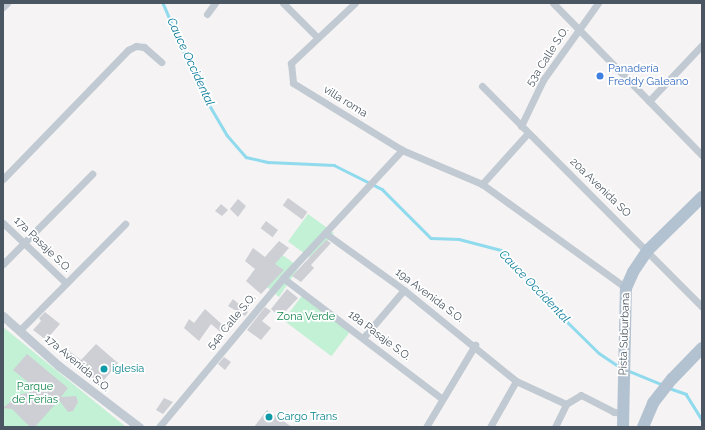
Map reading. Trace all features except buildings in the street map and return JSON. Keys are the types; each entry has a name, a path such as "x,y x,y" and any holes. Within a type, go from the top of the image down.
{"main road":[{"name":"Pista Suburbana","path":"624,427 623,355 626,288 633,272 648,250 702,197"},
{"path":"643,427 653,403 672,379 702,348"}],"street":[{"path":"3,7 6,3"},
{"path":"206,14 215,3"},
{"path":"283,3 318,38 355,3"},
{"path":"553,3 702,154"},
{"name":"53a Calle S.O.","path":"521,126 543,80 598,3"},
{"name":"villa roma","path":"318,38 291,63 293,82 402,150 482,184 626,288"},
{"path":"649,101 702,45"},
{"path":"3,179 128,50 136,46 144,47 162,62"},
{"name":"20a Avenida SO","path":"482,86 648,250 702,306"},
{"path":"482,184 528,133"},
{"path":"325,232 402,150"},
{"path":"3,264 92,174"},
{"name":"17a Pasaje S.O.","path":"3,223 66,283"},
{"path":"19,331 125,224"},
{"name":"54a Calle S.O.","path":"159,427 283,278 325,232"},
{"name":"19a Avenida S.O.","path":"325,232 404,290 475,345 516,381 566,404"},
{"name":"18a Pasaje S.O.","path":"283,278 441,398"},
{"path":"363,338 404,290"},
{"name":"17a Avenida S.O.","path":"3,316 99,399 139,427"},
{"path":"428,426 441,398 475,345"},
{"path":"490,427 516,381"},
{"path":"555,427 566,404 581,395 609,410 624,413"}],"green space":[{"path":"308,214 334,233 314,260 288,242"},
{"name":"Zona Verde","path":"273,248 299,267 279,297 251,274"},
{"path":"304,293 352,329 331,356 284,320"},
{"name":"Parque de Ferias","path":"3,327 126,427 3,427"}],"waterway":[{"name":"Cauce Occidental","path":"163,3 200,89 227,135 246,157 268,162 334,165 382,189 431,238 459,239 501,250 543,298 599,353 620,367"},
{"name":"Cauce Occidental","path":"629,371 663,385"},
{"name":"Cauce Occidental","path":"669,388 686,394 702,420"}],"place":[{"name":"Panadería Freddy Galeano","path":"600,76"},
{"name":"iglesia","path":"104,369"},
{"name":"Cargo Trans","path":"269,417"}]}
